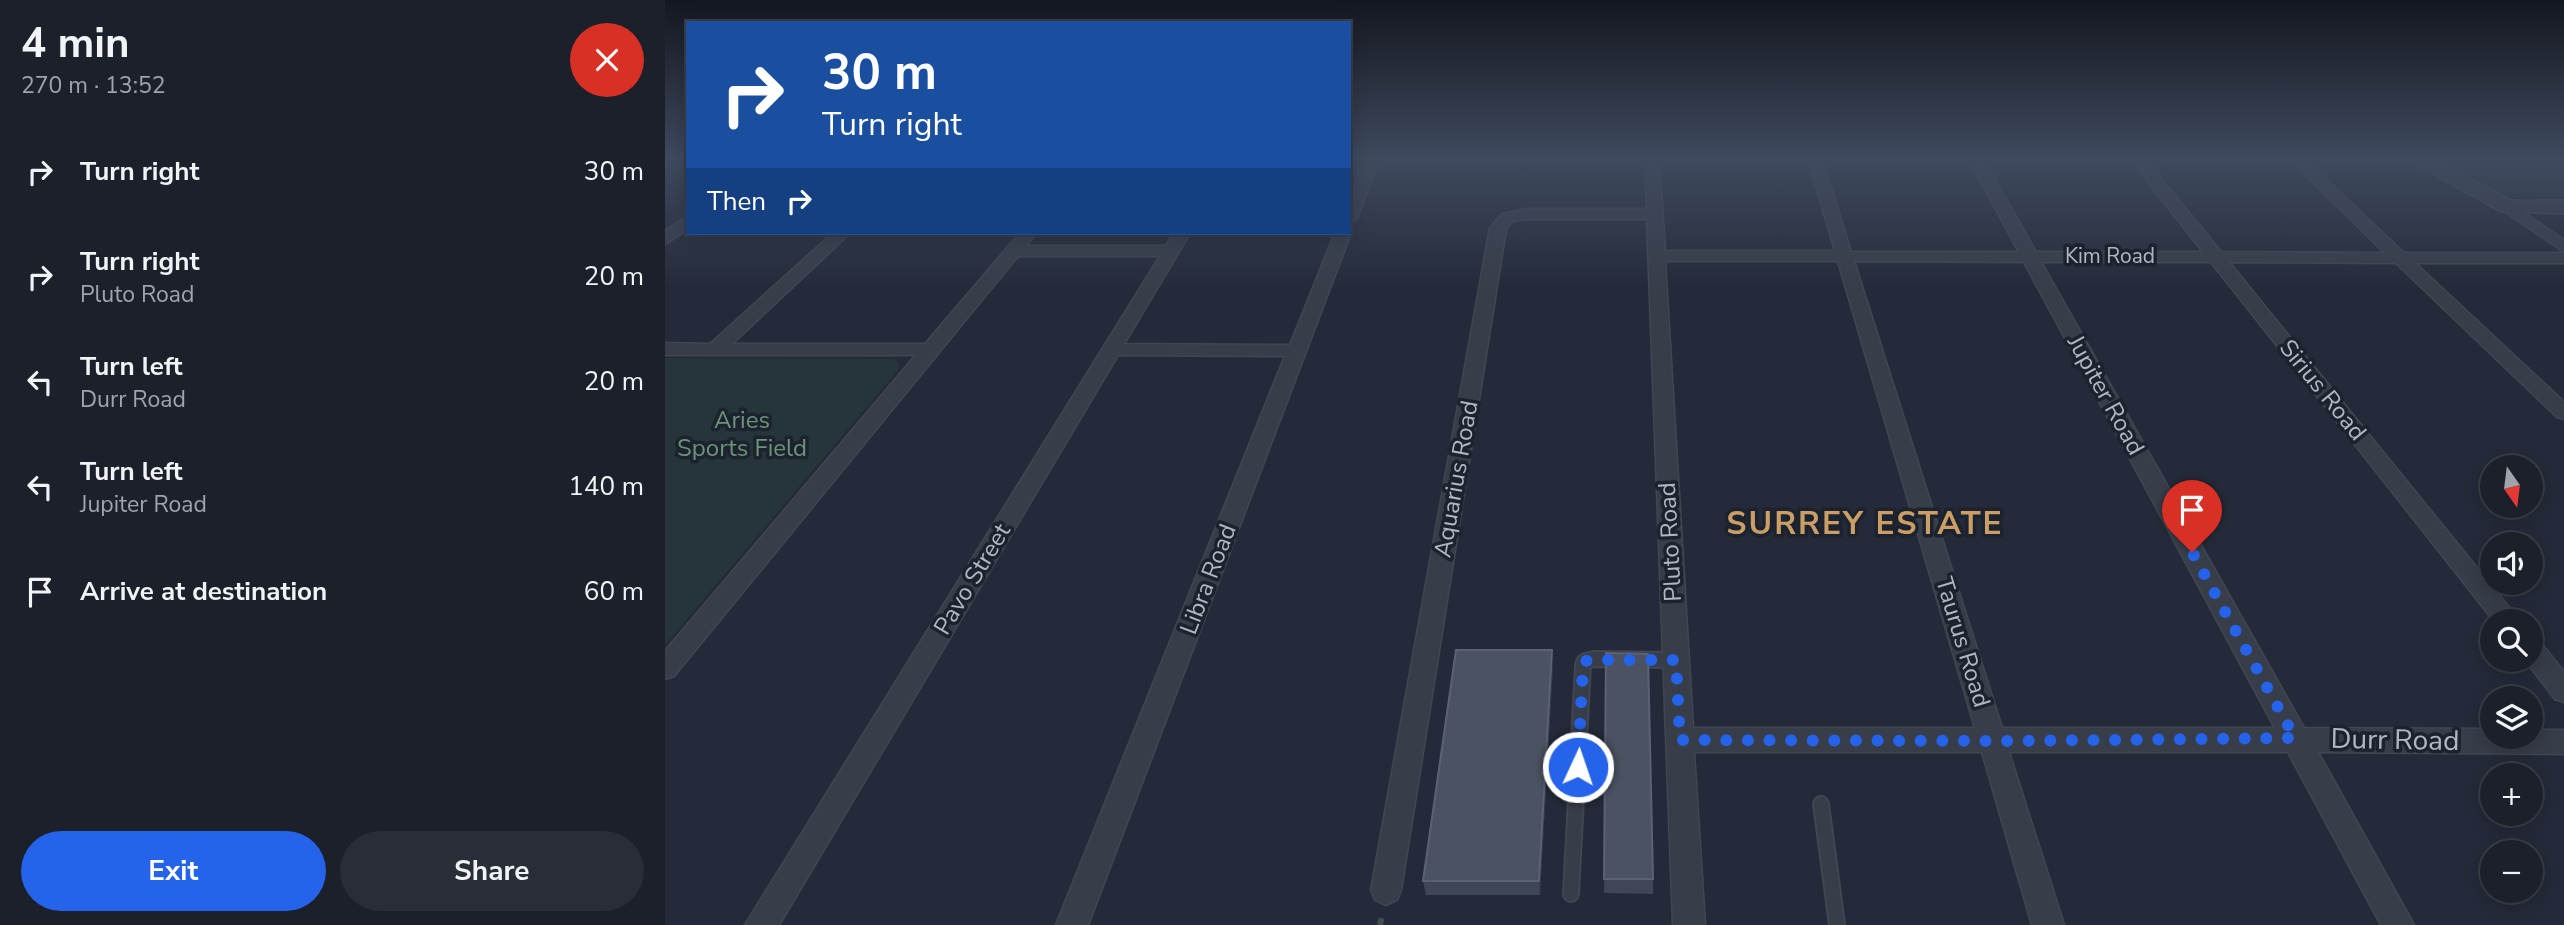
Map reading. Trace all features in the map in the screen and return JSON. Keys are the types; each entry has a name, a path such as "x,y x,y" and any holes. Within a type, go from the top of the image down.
{"street":[{"name":"Pluto Road","path":"1654,202 1689,925"},
{"name":"Taurus Road","path":"1828,202 2048,925"},
{"name":"Jupiter Road","path":"2000,202 2399,925"},
{"name":"Sirius Road","path":"2172,202 2498,609"},
{"path":"2341,202 2564,413"},
{"path":"2499,202 2564,247"},
{"path":"2508,207 2564,207"},
{"name":"Aquarius Road","path":"1386,890 1498,228 1507,217 1527,214 1654,214"},
{"path":"665,239 686,223"},
{"path":"715,349 840,235"},
{"path":"665,669 1026,235"},
{"name":"Libra Road","path":"1072,925 1342,235"},
{"path":"1013,251 1176,242"},
{"name":"Pavo Street","path":"761,925 1176,242"},
{"name":"Kim Road","path":"1656,256 2564,258"},
{"path":"665,349 930,351"},
{"path":"1112,349 1298,351"},
{"path":"2543,664 2564,691"},
{"name":"Durr Road","path":"1680,740 2295,738 2564,742"}],"lane":[{"path":"1571,894 1585,661 1676,660"},
{"path":"1821,804 1837,925"}],"green space":[{"name":"Aries Sports Field","path":"665,358 894,359 900,364 898,370 665,645"}],"building":[{"path":"1456,650 1552,650 1539,881 1423,881"},
{"path":"1606,653 1648,654 1653,879 1604,879"}],"district":[{"name":"SURREY ESTATE","path":"1865,523"}],"route":[{"path":"1578,767 1583,666 1585,661 1594,660 1676,660 1680,740 2295,738 2192,552"}]}
